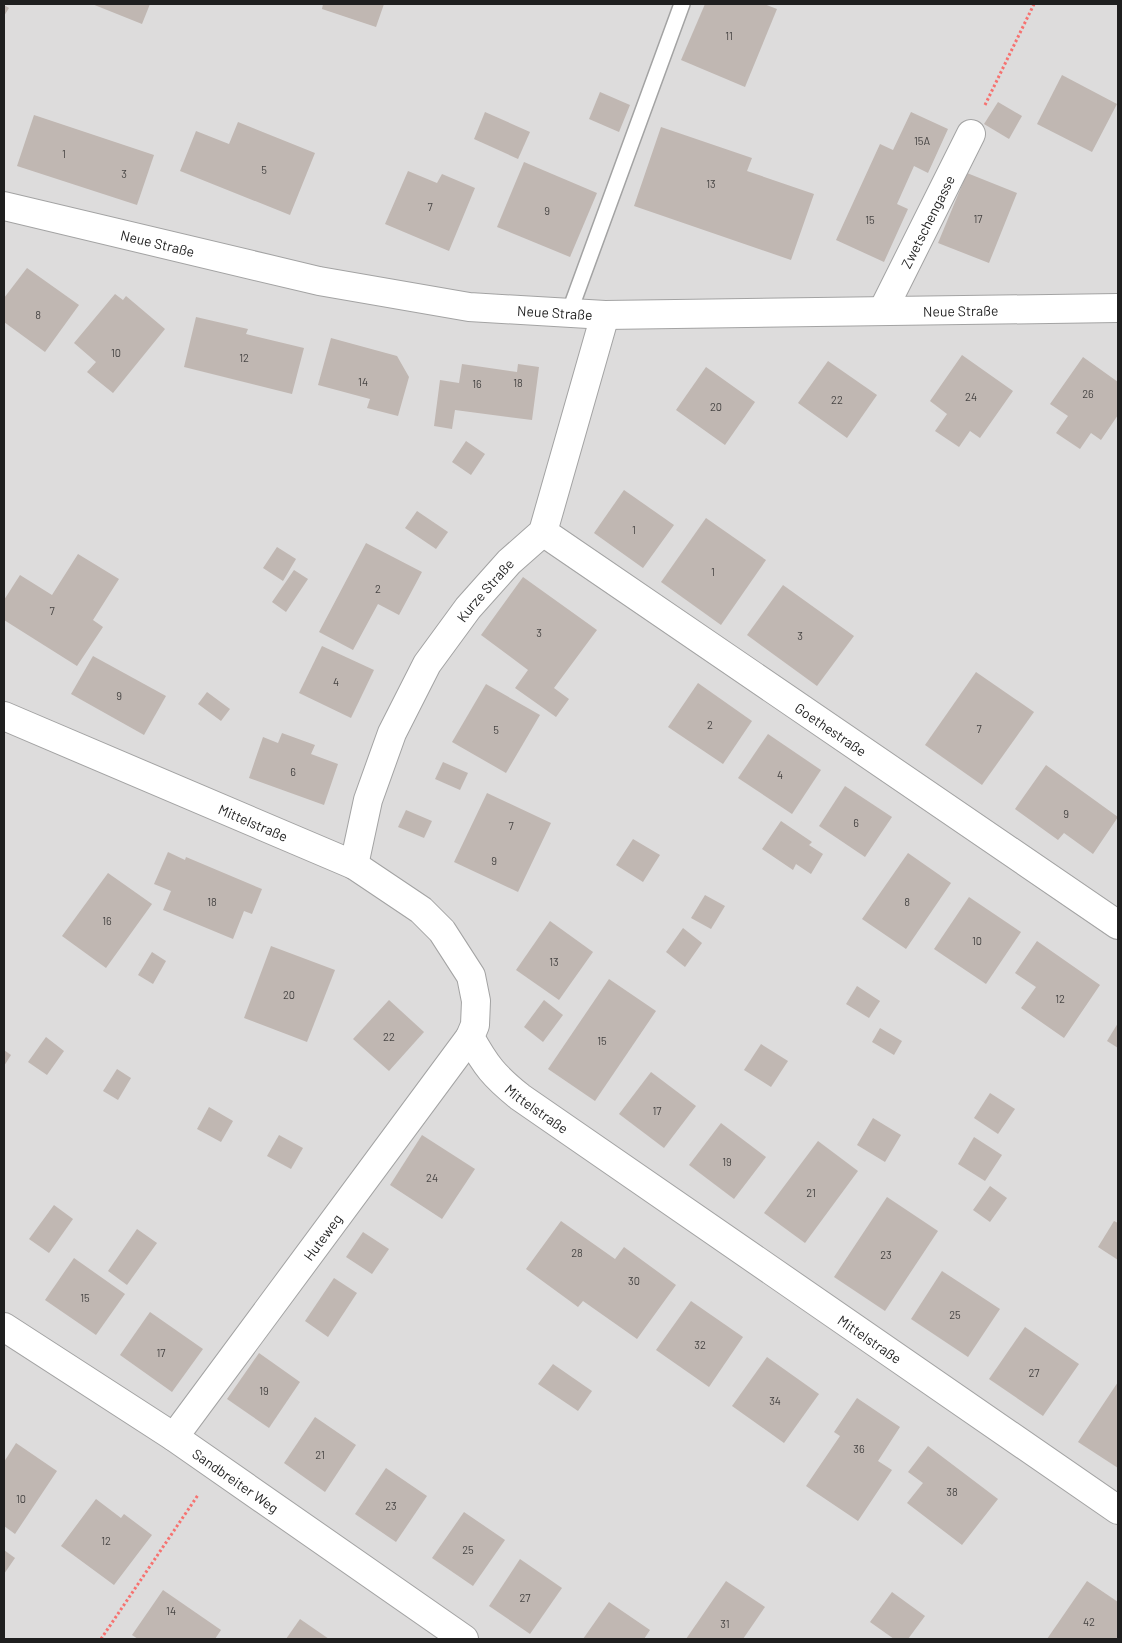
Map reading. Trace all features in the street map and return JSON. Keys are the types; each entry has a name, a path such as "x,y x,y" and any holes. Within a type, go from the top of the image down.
{"street":[{"name":"Zwetschengasse","path":"883,310 971,134"},
{"name":"Neue Straße","path":"4,206 319,281 469,307 605,315 1118,308"},
{"path":"543,532 605,315"},
{"name":"Kurze Straße","path":"354,865 368,800 392,733 428,664 468,608 509,562 543,532"},
{"name":"Goethestraße","path":"543,532 1118,925"},
{"name":"Mittelstraße","path":"4,716 354,865 421,910 442,931 470,976 476,1001 475,1025 470,1037 484,1063 500,1081 520,1097 1118,1510"},
{"name":"Huteweg","path":"174,1436 470,1037"},
{"name":"Sandbreiter Weg","path":"4,1327 174,1436 464,1639"}],"lane":[{"path":"570,313 682,4"}],"path":[{"path":"971,134 1034,4"},
{"path":"101,1639 218,1467"}],"shaded area":[{"path":"4,4 1118,4 1118,1639 4,1639"}],"building":[{"path":"92,4 150,4 142,24"},
{"path":"323,4 384,4 376,27 322,9"},
{"path":"705,4 764,4 777,9 745,87 681,60"},
{"path":"4,5 9,8 4,16"},
{"path":"1062,75 1117,104 1092,152 1037,124"},
{"path":"600,92 630,105 619,132 589,119"},
{"path":"998,102 1022,116 1009,139 984,124"},
{"path":"485,112 530,132 518,159 474,139"},
{"path":"911,112 948,129 928,173 914,166 897,204 908,209 884,262 836,240 880,144 893,150"},
{"path":"34,115 154,155 137,205 17,166"},
{"path":"238,122 315,153 290,215 180,171 196,131 229,144"},
{"path":"661,127 752,158 747,171 814,194 791,260 634,206"},
{"path":"524,162 597,193 570,257 497,227"},
{"path":"408,171 437,183 442,174 475,188 449,251 385,224"},
{"path":"967,173 1017,193 989,263 938,243"},
{"path":"27,268 79,305 45,352 4,322 4,298"},
{"path":"115,294 123,300 126,296 165,329 113,393 87,372 96,362 74,343"},
{"path":"196,317 248,329 246,334 304,348 292,394 184,367"},
{"path":"331,338 397,356 409,377 398,416 367,408 370,399 318,385"},
{"path":"962,355 1013,391 980,438 970,431 959,447 935,431 947,414 930,401"},
{"path":"1083,357 1118,382 1118,415 1101,440 1091,433 1080,449 1056,433 1068,416 1050,404"},
{"path":"828,361 877,395 847,438 798,403"},
{"path":"462,364 517,372 518,364 539,367 532,420 455,410 452,429 434,426 440,380 459,383"},
{"path":"706,367 755,402 725,445 676,410"},
{"path":"466,441 485,454 471,475 452,462"},
{"path":"624,490 674,525 643,568 594,533"},
{"path":"417,511 448,532 436,549 405,528"},
{"path":"706,518 766,560 721,625 661,582"},
{"path":"366,543 422,572 399,615 378,604 353,650 319,632"},
{"path":"277,547 296,559 283,581 263,568"},
{"path":"78,554 119,579 93,620 103,627 77,666 4,620 4,600 20,575 52,595"},
{"path":"294,570 308,579 286,612 272,602"},
{"path":"523,577 597,630 554,688 569,699 556,717 515,688 528,670 481,635"},
{"path":"783,585 854,636 817,686 747,635"},
{"path":"322,646 374,670 351,718 299,693"},
{"path":"93,656 166,696 144,735 71,694"},
{"path":"976,672 1034,712 982,785 925,745"},
{"path":"698,683 752,721 723,764 668,727"},
{"path":"486,684 540,715 506,773 452,742"},
{"path":"207,692 230,709 221,721 198,704"},
{"path":"282,733 315,745 311,754 338,764 324,805 249,778 263,737 278,743"},
{"path":"768,734 821,770 792,814 738,778"},
{"path":"443,762 468,773 460,790 435,779"},
{"path":"1046,765 1118,817 1093,854 1064,833 1058,840 1015,809"},
{"path":"845,786 892,817 865,857 819,826"},
{"path":"487,793 551,823 518,892 454,862"},
{"path":"406,810 432,821 424,838 398,827"},
{"path":"781,821 812,842 809,845 823,854 811,874 796,864 793,870 762,849"},
{"path":"633,839 660,855 643,882 616,865"},
{"path":"168,852 185,860 186,857 262,889 252,914 244,911 233,939 163,910 171,891 154,884"},
{"path":"908,853 951,883 906,949 862,919"},
{"path":"108,873 152,904 106,968 62,936"},
{"path":"705,895 725,906 711,929 691,918"},
{"path":"969,897 1021,932 986,984 934,949"},
{"path":"550,921 593,952 559,1000 516,970"},
{"path":"683,928 702,943 685,967 666,952"},
{"path":"1037,941 1100,985 1064,1038 1021,1008 1036,987 1015,973"},
{"path":"271,946 335,970 307,1042 244,1018"},
{"path":"152,952 166,961 153,984 138,975"},
{"path":"609,979 656,1011 595,1101 548,1069"},
{"path":"857,986 880,1001 869,1018 846,1004"},
{"path":"389,1000 424,1032 389,1071 353,1039"},
{"path":"544,1000 563,1015 543,1042 524,1027"},
{"path":"1118,1023 1118,1048 1107,1041"},
{"path":"880,1028 902,1041 894,1055 872,1042"},
{"path":"46,1037 64,1051 47,1075 28,1062"},
{"path":"761,1044 788,1061 771,1087 744,1070"},
{"path":"4,1050 11,1055 4,1066"},
{"path":"117,1069 131,1078 118,1100 103,1091"},
{"path":"651,1072 696,1106 664,1148 619,1114"},
{"path":"990,1093 1015,1109 998,1134 974,1118"},
{"path":"209,1107 233,1121 221,1142 197,1129"},
{"path":"873,1118 901,1135 885,1162 857,1145"},
{"path":"721,1123 766,1157 734,1199 689,1165"},
{"path":"279,1135 303,1148 291,1169 267,1156"},
{"path":"422,1135 475,1169 442,1219 390,1185"},
{"path":"974,1137 1002,1155 985,1181 958,1164"},
{"path":"818,1141 858,1171 805,1243 764,1213"},
{"path":"990,1186 1007,1198 990,1222 973,1210"},
{"path":"887,1197 938,1231 885,1311 834,1277"},
{"path":"54,1205 73,1219 49,1253 29,1239"},
{"path":"561,1221 615,1259 624,1247 676,1285 637,1339 583,1301 578,1307 526,1269"},
{"path":"1114,1221 1118,1223 1118,1260 1098,1247"},
{"path":"137,1229 157,1243 127,1285 108,1271"},
{"path":"363,1232 389,1249 372,1274 346,1257"},
{"path":"74,1258 125,1294 96,1335 45,1300"},
{"path":"942,1271 1000,1309 968,1357 911,1319"},
{"path":"334,1278 357,1293 328,1337 305,1321"},
{"path":"691,1301 743,1337 709,1387 656,1350"},
{"path":"150,1312 203,1349 172,1392 120,1355"},
{"path":"1025,1327 1079,1364 1043,1416 989,1379"},
{"path":"259,1353 300,1382 269,1428 227,1399"},
{"path":"767,1357 819,1394 784,1443 732,1406"},
{"path":"553,1364 592,1391 578,1411 538,1384"},
{"path":"1118,1382 1118,1468 1078,1442"},
{"path":"857,1398 900,1427 878,1461 892,1470 858,1521 806,1486 840,1436 834,1432"},
{"path":"315,1417 356,1445 325,1492 284,1463"},
{"path":"16,1443 57,1471 15,1534 4,1526 4,1462"},
{"path":"928,1446 998,1499 962,1545 907,1503 923,1483 908,1472"},
{"path":"386,1468 427,1496 396,1542 355,1514"},
{"path":"96,1499 121,1518 124,1514 152,1535 114,1585 61,1546"},
{"path":"464,1512 505,1540 473,1586 432,1558"},
{"path":"4,1550 15,1558 4,1574"},
{"path":"520,1559 562,1588 530,1634 489,1606"},
{"path":"726,1581 765,1607 743,1639 686,1639"},
{"path":"1087,1581 1118,1602 1118,1639 1047,1639"},
{"path":"163,1590 221,1630 215,1639 138,1639 132,1635"},
{"path":"892,1592 925,1616 908,1639 894,1639 870,1622"},
{"path":"609,1602 650,1630 644,1639 583,1639"},
{"path":"300,1619 329,1639 286,1639"}]}
